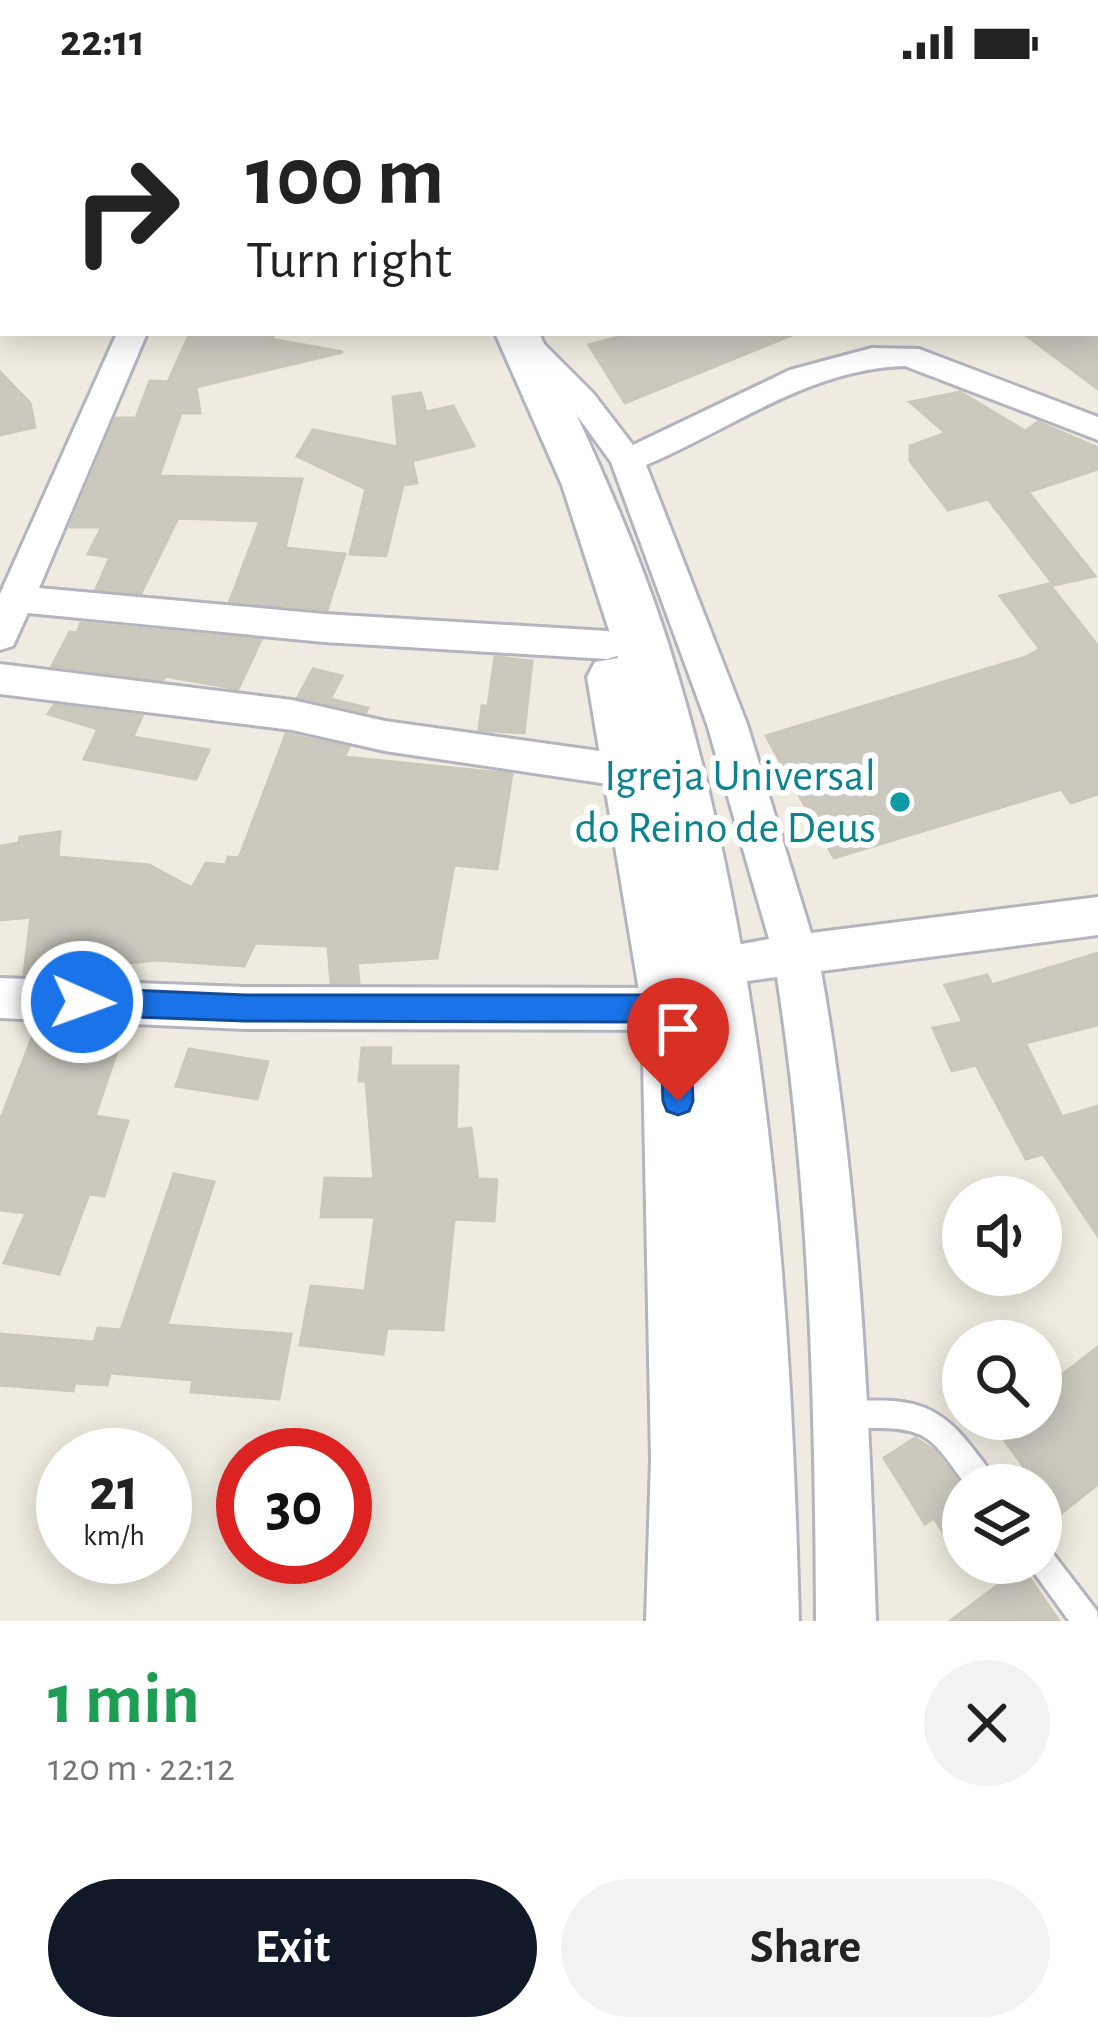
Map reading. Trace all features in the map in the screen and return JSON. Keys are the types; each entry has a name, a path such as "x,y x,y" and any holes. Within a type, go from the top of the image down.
{"main road":[{"path":"477,336 559,511 607,645 635,772 674,1009 691,1459 688,1621"},
{"path":"518,336 555,410 646,650 685,794 718,965 741,1147 758,1480 757,1621"}],"street":[{"path":"131,336 7,619 324,628 607,645"},
{"path":"520,336 582,400 627,460 727,724 796,955 816,1076 842,1414 847,1621"},
{"path":"627,460 684,440 839,360 874,354 908,356 1098,429"},
{"path":"0,680 292,715 385,736 635,772"},
{"path":"718,965 1098,916"},
{"path":"0,998 245,1008 674,1009"}],"lane":[{"path":"842,1414 920,1413 937,1424 967,1464"},
{"path":"1059,1584 1087,1621"}],"building":[{"path":"189,336 273,336 271,339 343,352 196,387 200,413 181,413 159,476 302,479 285,548 345,554 327,610 230,601 260,521 178,518 141,593 96,589 110,557 88,554 102,527 70,527 116,418 136,418 150,381 168,382"},
{"path":"622,336 790,336 625,403 589,345"},
{"path":"1027,336 1098,336 1098,389"},
{"path":"0,372 30,403 35,427 0,435"},
{"path":"960,392 1025,431 1038,422 1098,448 1098,469 1028,492 1095,576 1054,585 988,499 948,510 910,461 910,446 946,433 910,402"},
{"path":"421,393 426,412 453,406 474,446 412,461 417,483 403,485 386,556 350,554 366,489 297,456 313,430 398,447 393,397"},
{"path":"1049,584 1098,646 1098,794 1071,803 1061,789 834,858 766,736 1026,657 1040,649 1000,596"},
{"path":"81,623 261,640 238,689 165,676 163,680 52,666 70,632 77,633"},
{"path":"495,657 532,661 524,733 479,730 482,706 488,706"},
{"path":"313,669 342,676 330,699 368,708 366,712 298,697"},
{"path":"54,705 142,716 133,737 209,750 196,779 84,759 98,729 48,714"},
{"path":"286,734 349,747 344,757 512,774 497,869 454,865 437,958 357,963 359,983 331,983 328,946 255,943 244,966 156,960 24,974 31,917 0,920 1,846 19,843 20,837 60,832 58,857 149,865 192,888 206,863 226,865 228,857 239,858"},
{"path":"1098,953 1098,1025 1025,1043 1062,1117 1098,1106 1098,1236 1043,1154 1026,1159 976,1065 952,1071 933,1028 963,1022 945,985 987,975 992,985"},
{"path":"34,1033 64,1037 60,1044 117,1051 95,1116 128,1121 104,1196 89,1194 59,1274 4,1263 26,1213 0,1210 0,1121"},
{"path":"362,1048 391,1048 390,1066 458,1066 456,1130 471,1128 478,1179 497,1180 494,1221 454,1219 443,1330 387,1328 383,1354 300,1345 311,1286 365,1291 375,1217 321,1217 325,1178 374,1179 366,1081 359,1081"},
{"path":"189,1049 268,1062 257,1099 176,1086"},
{"path":"174,1174 214,1182 167,1325 291,1334 279,1399 191,1392 193,1380 110,1373 107,1385 75,1383 73,1391 0,1385 0,1334 94,1342 98,1328 121,1330"},
{"path":"1098,1347 1098,1484 1062,1513 1062,1464 1022,1464 1004,1440 1062,1440 1062,1375"},
{"path":"915,1438 934,1450 945,1464 942,1531 934,1518 925,1524 884,1458"},
{"path":"999,1584 1034,1584 1059,1621 950,1621"}],"place":[{"name":"Igreja Universal do Reino de Deus","path":"900,802"}],"route":[{"path":"82,1002 245,1008 674,1009 678,1101"}]}
